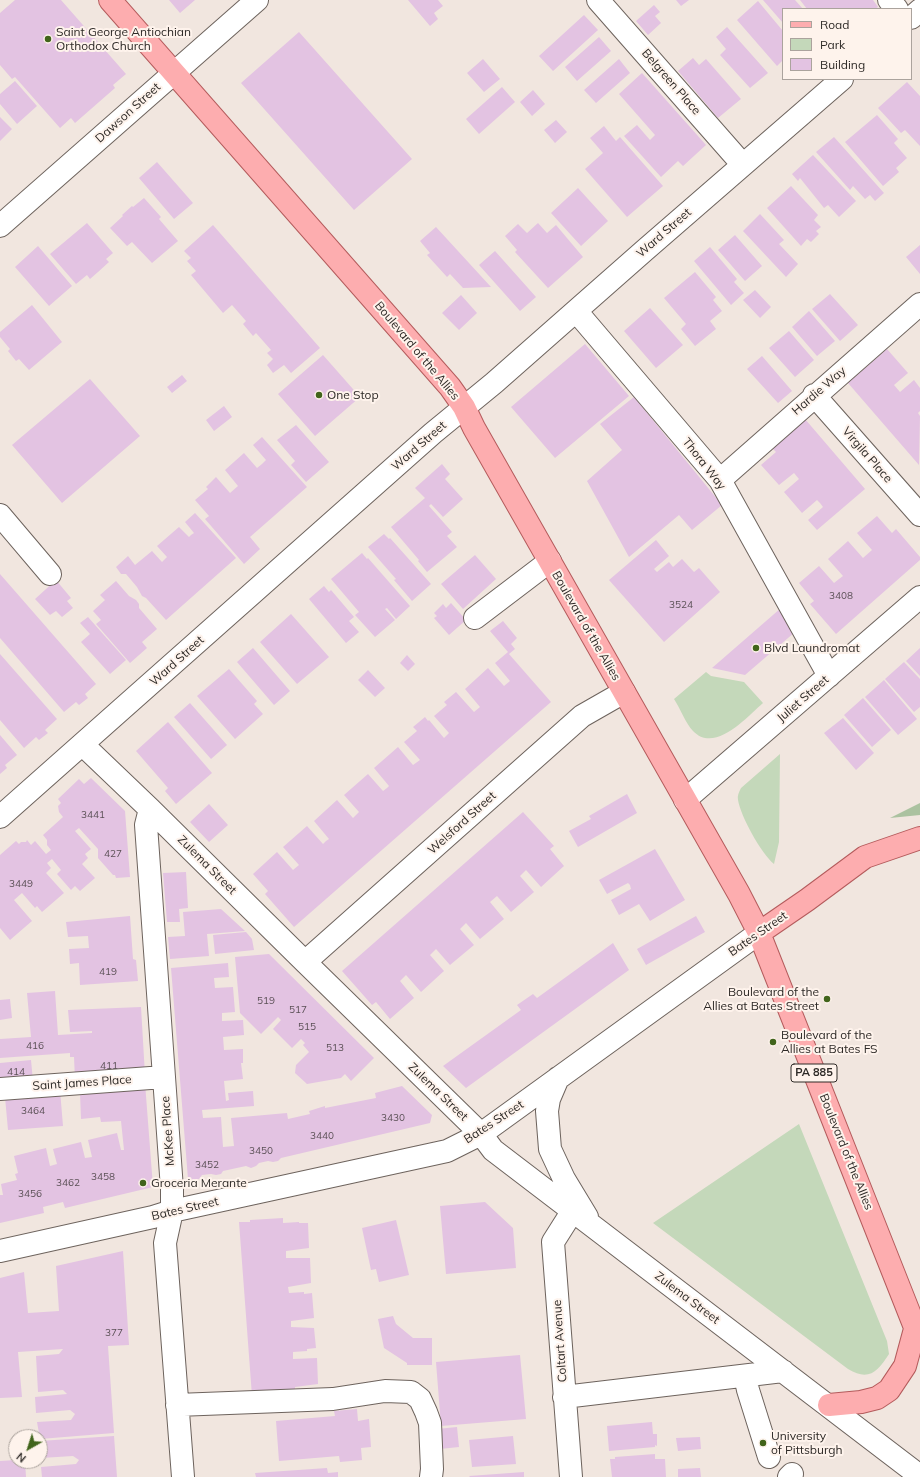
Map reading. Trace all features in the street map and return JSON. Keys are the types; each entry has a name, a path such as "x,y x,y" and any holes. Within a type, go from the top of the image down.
{"main road":[{"name":"Boulevard of the Allies","path":"110,0 450,387 464,407 474,428 739,894 759,933 918,1332"},
{"name":"Bates Street","path":"759,933 865,857 920,838"},
{"path":"829,1406 861,1402 877,1398 889,1390 905,1366 918,1332"}],"street":[{"name":"Dawson Street","path":"0,226 256,0"},
{"name":"Belgreen Place","path":"598,0 743,165"},
{"path":"889,0 896,8"},
{"path":"912,17 920,10"},
{"name":"Ward Street","path":"0,817 83,745 433,433 576,311 841,80"},
{"name":"Hardie Way","path":"720,480 814,395 920,304"},
{"name":"Thora Way","path":"576,311 720,480 829,676"},
{"name":"Virgila Place","path":"814,395 920,515"},
{"path":"0,515 50,574"},
{"path":"476,618 550,561"},
{"name":"Juliet Street","path":"685,800 920,598"},
{"name":"Welsford Street","path":"305,962 582,716 624,692"},
{"name":"Zulema Street","path":"83,745 480,1134 493,1150 572,1212 920,1476"},
{"name":"McKee Place","path":"150,809 146,827 172,1211 165,1243 183,1477"},
{"name":"Bates Street","path":"0,1250 447,1151 480,1134 759,933"},
{"name":"Saint James Place","path":"0,1089 164,1077"},
{"path":"558,1078 549,1099 547,1111 550,1149 564,1179 593,1227"},
{"name":"Coltart Avenue","path":"571,1477 553,1242 572,1212"},
{"path":"564,1397 783,1371"},
{"path":"745,1376 769,1457"},
{"path":"177,1405 333,1400 385,1391 411,1392 420,1399 430,1423 432,1462 431,1477"}],"green space":[{"path":"706,672 711,676 744,682 763,703 730,731 721,736 711,738 702,737 693,731 674,699"},
{"path":"780,754 779,842 774,864 763,852 752,834 743,816 738,797 741,788"},
{"path":"920,803 920,815 890,818"},
{"path":"799,1124 887,1341 889,1354 877,1370 872,1373 862,1375 848,1369 653,1223"}],"building":[{"name":"Saint George Antiochian Orthodox Church","path":"15,0 61,0 126,74 113,85 115,88 75,123 71,118 60,128 15,77 12,79 0,65 0,13"},
{"path":"169,0 195,0 180,13"},
{"path":"408,0 438,0 443,6 434,13 438,19 430,26"},
{"path":"676,0 689,0 681,6"},
{"path":"763,0 795,0 802,8 782,8 782,22"},
{"path":"800,0 873,0 878,7 876,8 806,8"},
{"path":"758,1 782,30 782,61 777,66 737,20"},
{"path":"654,5 660,12 655,16 661,23 648,35 636,21"},
{"path":"584,15 598,30 553,71 539,56"},
{"path":"727,27 768,73 750,88 720,55 726,49 716,37"},
{"path":"299,32 412,159 354,210 241,83"},
{"path":"599,37 611,51 577,81 565,67"},
{"path":"693,58 699,65 706,59 741,99 718,118 678,71"},
{"path":"483,59 500,79 484,92 467,73"},
{"path":"619,59 630,73 596,103 584,90"},
{"path":"642,73 706,145 683,166 678,161 661,177 624,136 637,125 650,140 655,135 619,94"},
{"path":"15,81 37,106 17,124 0,104 0,94"},
{"path":"907,82 920,96 920,146 905,130 901,133 878,108"},
{"path":"502,87 515,102 479,134 466,119"},
{"path":"533,90 545,104 532,116 520,102"},
{"path":"877,115 898,139 894,143 907,158 896,168 899,172 883,186 845,142"},
{"path":"0,117 12,129 0,141"},
{"path":"556,120 567,132 555,143 544,130"},
{"path":"604,126 616,141 620,137 663,186 627,217 585,169 603,153 590,138"},
{"path":"834,137 884,193 875,201 870,195 865,199 853,186 850,190 816,152"},
{"path":"813,155 856,201 839,217 828,205 824,208 800,178 798,181 792,174"},
{"path":"157,162 193,203 174,219 139,178"},
{"path":"791,186 818,215 814,220 821,227 816,231 819,234 811,242 807,239 801,246 767,208"},
{"path":"578,188 608,221 581,246 551,213"},
{"path":"144,198 161,217 159,219 178,241 152,263 132,242 127,246 110,228 132,206 133,207"},
{"path":"760,214 784,240 779,244 798,264 786,277 743,231"},
{"path":"87,223 113,253 106,259 109,262 90,279 87,275 76,284 50,254"},
{"path":"538,223 547,233 556,225 583,257 548,288 515,252 517,250 505,236 518,224 527,233"},
{"path":"213,225 320,348 291,373 284,365 273,373 267,365 273,359 267,353 271,350 256,333 253,336 243,324 246,321 232,305 223,313 191,275 196,271 187,261 191,258 184,251"},
{"path":"436,227 491,287 463,288 450,274 447,277 427,255 430,253 420,241"},
{"path":"735,235 762,266 745,281 718,250"},
{"path":"920,245 920,274 906,257"},
{"path":"38,246 72,286 49,306 15,267"},
{"path":"710,247 737,279 734,282 744,293 731,305 694,261"},
{"path":"495,251 536,297 520,311 479,265"},
{"path":"695,272 716,297 713,300 722,311 710,321 716,329 695,346 681,329 686,324 664,298"},
{"path":"755,290 771,307 760,318 743,300"},
{"path":"830,294 858,325 840,341 812,309"},
{"path":"461,295 477,313 459,330 442,313"},
{"path":"32,305 62,342 29,370 19,359 16,361 8,351 10,349 0,337 0,332"},
{"path":"650,308 683,345 656,368 624,331"},
{"path":"809,311 835,341 817,356 792,327"},
{"path":"789,331 814,360 795,377 769,348"},
{"path":"585,344 629,396 555,458 511,407"},
{"path":"887,349 908,373 894,385 900,392 914,380 920,388 920,411 918,413 920,416 919,465 848,383"},
{"name":"One Stop","path":"323,355 360,397 315,436 278,394"},
{"path":"762,356 792,391 778,403 747,369"},
{"path":"182,375 187,381 172,393 167,387"},
{"path":"90,379 140,436 62,503 12,445"},
{"path":"634,397 722,505 692,530 679,515 629,557 587,481 622,450 600,424"},
{"path":"224,406 232,417 214,431 206,420"},
{"path":"805,419 865,489 817,530 808,520 823,507 820,503 817,500 802,513 784,492 799,479 794,473 779,485 761,465 776,452 772,448"},
{"path":"296,425 329,462 306,482 291,465 295,461 277,440"},
{"path":"262,437 307,487 250,537 260,549 244,564 205,519 209,516 195,500 208,489 206,487 216,477 230,493 238,486 225,470 244,453 257,468 262,464 266,460 253,445"},
{"path":"442,464 450,474 445,479 463,499 443,517 431,504 429,506 452,532 447,536 457,547 427,572 418,561 419,560 391,527 425,498 415,488"},
{"path":"195,513 236,558 166,620 146,598 142,596 137,587 126,574 121,574 116,567 128,556 135,565 152,551 162,562 167,557 157,546 179,527 189,537 194,533 185,522"},
{"path":"877,516 892,533 896,529 920,557 920,560 836,634 810,604 814,601 799,583 819,566 834,583 843,576 828,559 848,541 863,558 872,550 857,533"},
{"path":"384,534 389,539 390,538 431,584 412,601 394,580 396,579 368,547"},
{"path":"656,540 669,556 654,569 657,572 669,562 673,567 682,559 694,572 699,568 720,592 664,642 609,580"},
{"path":"362,553 410,606 396,619 387,608 385,609 395,620 375,637 355,615 359,612 331,579"},
{"path":"475,555 496,579 463,609 441,584"},
{"path":"0,574 96,684 85,694 88,698 79,705 76,702 64,712 0,638"},
{"path":"56,580 71,598 67,601 73,608 62,617 56,611 50,615 35,599"},
{"path":"116,581 129,596 136,600 139,604 139,608 157,629 142,642 147,648 130,663 96,624 101,620 93,611 105,600 100,595"},
{"path":"324,586 329,592 331,590 354,617 349,621 359,632 346,643 309,599"},
{"path":"451,603 466,620 449,635 434,618 437,616 434,613 443,604 446,608"},
{"name":"Blvd Laundromat","path":"781,608 795,632 745,675 712,668"},
{"path":"291,614 329,657 297,684 260,642"},
{"path":"88,617 126,660 110,674 81,642 90,634 80,623"},
{"path":"503,621 517,638 511,644 515,649 509,654 551,702 294,927 265,894 268,891 253,874 277,852 293,870 299,865 283,847 307,826 323,844 329,839 314,821 337,800 353,818 359,812 344,795 368,774 383,791 387,788 389,786 374,768 398,747 413,765 420,760 404,742 417,731 413,727 425,717 444,738 449,733 434,716 447,705 444,702 456,692 474,712 480,707 465,689 488,668 504,686 510,681 495,663 508,652 490,631"},
{"path":"253,648 290,691 274,705 237,662"},
{"path":"920,648 920,676 906,661"},
{"path":"0,654 57,719 45,730 48,733 39,740 36,737 24,748 0,720"},
{"path":"407,655 415,664 408,671 400,663"},
{"path":"904,662 920,679 920,707 914,712 885,679"},
{"path":"229,669 257,701 254,704 263,714 235,739 197,696"},
{"path":"368,670 385,688 375,697 358,680"},
{"path":"884,680 917,719 898,735 865,697"},
{"path":"863,698 891,730 872,747 844,715"},
{"path":"190,703 227,745 211,759 174,717"},
{"path":"843,718 874,753 856,770 824,733"},
{"path":"168,722 212,773 176,804 165,791 168,788 136,751"},
{"path":"0,735 17,755 5,765 7,768 0,774"},
{"path":"91,778 125,811 130,877 116,878 115,875 113,875 98,858 98,849 79,828 75,831 91,849 85,854 88,858 82,864 95,878 80,891 75,886 71,890 57,874 61,870 52,859 47,863 51,868 46,873 64,893 42,912 37,906 35,908 22,893 14,900 32,921 10,940 0,928 0,855 16,841 19,844 21,842 26,842 27,840 31,845 35,841 46,854 51,850 43,835 63,817 59,812 58,806 61,803 58,799 79,779 84,784"},
{"path":"627,794 637,813 578,847 569,831 591,819 589,816"},
{"path":"209,804 228,825 209,842 190,822"},
{"path":"523,812 554,846 550,849 564,866 541,887 526,870 520,876 534,892 511,912 497,896 490,902 504,919 480,939 466,923 460,929 474,945 450,965 436,949 430,955 444,971 421,992 406,975 400,981 414,998 390,1019 376,1002 372,1005 342,971"},
{"path":"655,849 685,900 650,921 639,904 619,915 611,900 631,889 630,885 628,883 607,894 599,880"},
{"path":"186,872 188,908 179,909 180,922 167,922 163,873"},
{"path":"221,909 245,931 207,934 209,956 170,959 168,937 185,936 183,912"},
{"path":"130,916 133,959 136,960 138,981 80,985 79,963 70,964 69,949 89,948 88,936 68,937 66,922"},
{"path":"696,916 705,932 646,965 637,949"},
{"path":"246,932 252,939 254,950 215,954 213,935"},
{"path":"613,943 629,970 466,1088 443,1066 521,1010 517,1005 533,994 537,998"},
{"path":"269,954 374,1058 351,1081 345,1074 341,1078 307,1084 295,1073 296,1065 309,1052 303,1045 305,1043 301,1039 292,1048 273,1029 281,1020 278,1017 261,1034 240,1013 235,957"},
{"path":"228,963 229,977 214,978 215,988 233,987 235,1012 222,1013 222,1021 243,1020 244,1035 223,1037 224,1050 243,1049 243,1063 241,1063 243,1079 224,1081 226,1101 229,1100 228,1093 253,1091 254,1106 202,1110 203,1118 221,1117 223,1147 234,1146 231,1118 287,1113 288,1119 310,1114 309,1111 325,1106 325,1108 376,1098 375,1093 402,1086 432,1115 430,1123 281,1158 278,1161 259,1163 251,1168 246,1166 223,1171 221,1174 202,1175 199,1179 194,1181 188,1179 171,968"},
{"path":"55,991 58,1035 92,1033 92,1031 70,1032 68,1010 141,1007 145,1075 75,1080 74,1057 70,1057 70,1053 0,1058 0,1039 31,1037 27,993"},
{"path":"10,999 12,1018 0,1020 0,1000"},
{"path":"31,1060 33,1081 0,1084 0,1063"},
{"path":"145,1083 153,1187 65,1208 63,1202 43,1207 44,1213 0,1223 0,1195 3,1195 1,1184 17,1180 15,1174 18,1173 14,1156 46,1148 50,1166 57,1164 53,1149 81,1142 85,1158 92,1157 88,1140 117,1133 121,1150 124,1150 121,1121 101,1122 100,1117 81,1119 80,1093"},
{"path":"60,1090 63,1126 8,1130 5,1097"},
{"path":"485,1202 513,1228 516,1268 446,1274 440,1206"},
{"path":"283,1218 283,1223 308,1223 309,1248 286,1251 286,1258 310,1258 311,1283 288,1287 289,1293 312,1293 314,1318 291,1321 291,1327 314,1328 316,1348 307,1349 307,1351 293,1352 293,1359 317,1358 318,1384 295,1387 295,1393 252,1396 239,1222"},
{"path":"396,1220 409,1275 379,1282 376,1269 371,1270 362,1228"},
{"path":"123,1251 129,1345 108,1346 114,1433 48,1438 48,1429 38,1429 37,1422 71,1420 75,1414 70,1410 36,1413 35,1397 67,1394 63,1390 38,1392 36,1356 59,1354 63,1349 18,1352 22,1397 0,1398 0,1278 24,1272 28,1313 59,1311 56,1266"},
{"path":"393,1316 396,1324 413,1338 432,1338 432,1365 407,1365 407,1363 384,1348 378,1319"},
{"path":"520,1355 526,1419 441,1426 436,1362"},
{"path":"357,1409 358,1421 369,1419 371,1447 361,1448 362,1460 340,1462 339,1456 279,1461 276,1421 335,1416 334,1411"},
{"path":"652,1422 653,1434 657,1434 657,1446 655,1445 655,1447 609,1451 607,1426"},
{"path":"457,1427 459,1447 440,1449 437,1429"},
{"path":"114,1436 117,1477 42,1477 41,1469 48,1469 48,1466 76,1464 79,1460 73,1456 48,1458 48,1440"},
{"path":"513,1436 516,1464 472,1467 469,1440"},
{"path":"700,1437 701,1449 678,1451 676,1438"},
{"path":"655,1454 655,1459 665,1459 666,1477 612,1477 610,1459 615,1459 615,1457"},
{"path":"8,1460 8,1469 26,1469 26,1477 0,1477 0,1461"},
{"path":"327,1468 328,1473 338,1472 338,1477 256,1477 255,1473"},
{"path":"700,1468 701,1477 678,1477 678,1469"},
{"path":"524,1472 524,1477 469,1476"}],"place":[{"name":"Saint George Antiochian Orthodox Church","path":"48,39"},
{"name":"One Stop","path":"319,395"},
{"name":"Blvd Laundromat","path":"756,648"},
{"name":"Boulevard of the Allies at Bates Street","path":"827,999"},
{"name":"Boulevard of the Allies at Bates FS","path":"773,1042"},
{"name":"Groceria Merante","path":"143,1183"},
{"name":"University of Pittsburgh","path":"763,1443"}]}
